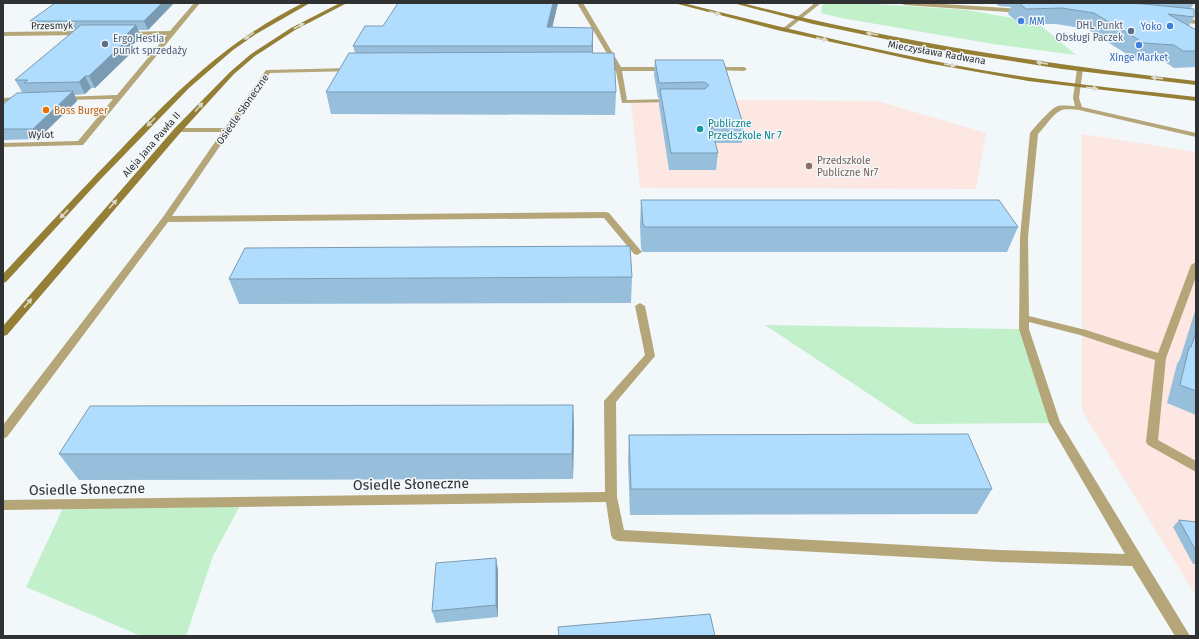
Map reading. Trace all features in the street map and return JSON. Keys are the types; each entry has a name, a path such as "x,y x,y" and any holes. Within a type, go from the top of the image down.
{"main road":[{"name":"Aleja Jana Pawła II","path":"3,280 100,175 202,72 224,53 262,28 290,11 307,3"},
{"name":"Aleja Jana Pawła II","path":"3,332 214,90 253,55 292,29 344,3"},
{"name":"Mieczysława Radwana","path":"677,3 784,30 892,54 1078,86 1196,99"},
{"name":"Mieczysława Radwana","path":"736,3 799,19 914,43 1080,69 1196,83"}],"street":[{"path":"56,99 117,97 197,3"},
{"path":"580,3 618,69 624,102 681,101"},
{"path":"784,30 818,3"},
{"path":"904,3 1029,12"},
{"path":"1174,20 1196,22"},
{"path":"118,33 172,32"},
{"name":"Przesmyk","path":"3,34 88,33"},
{"path":"596,69 673,69"},
{"path":"705,69 744,69"},
{"path":"1079,108 1076,98 1080,69"},
{"name":"Osiedle Słoneczne","path":"3,434 166,218 268,71 359,70"},
{"name":"Wylot","path":"3,145 80,143 117,97"},
{"path":"3,100 26,99"},
{"path":"1183,636 1136,560 1055,422 1024,329 1024,238 1034,132 1044,124 1051,114 1059,108 1079,108 1196,135"},
{"path":"178,130 228,130"},
{"path":"166,218 606,216 637,252"},
{"path":"1196,265 1161,358 1152,442 1196,467"},
{"path":"640,306 650,356 610,401 611,497 618,536 999,556 1136,560"},
{"path":"1025,318 1082,332 1161,358"},
{"name":"Osiedle Słoneczne","path":"3,505 611,497"}],"shaded area":[{"name":"Przedszkole Publiczne Nr7","path":"711,100 877,101 986,133 976,189 640,188 631,102"},
{"path":"1082,134 1196,152 1196,595 1082,411"}],"green space":[{"path":"826,3 861,3 967,10 1012,18 1020,24 1039,24 1076,55 993,44 841,18 821,13 822,6"},
{"path":"765,325 1024,329 1055,423 914,424"},
{"path":"242,502 213,556 186,636 141,636 26,587 65,504"}],"building":[{"path":"55,3 162,3 144,21 30,21"},
{"path":"398,3 553,3 547,27 593,28 592,46 353,46 365,26 383,26"},
{"path":"1019,3 1126,3 1194,9 1194,17 1168,14 1196,30 1196,51 1183,51 1174,45 1144,43 1094,13 1062,8 1026,9"},
{"path":"81,25 136,25 120,41 126,41 89,76 85,76 79,82 24,83 28,80 15,80"},
{"path":"349,53 614,53 616,92 326,92"},
{"path":"655,60 723,60 744,127 711,127 718,153 671,153 660,89 705,89 709,85 704,82 659,83"},
{"path":"73,91 33,129 3,129 3,104 17,93"},
{"path":"641,200 999,200 1018,227 645,227 643,224"},
{"path":"630,246 632,277 229,279 245,248"},
{"path":"1196,332 1196,391 1180,385 1189,347 1191,347"},
{"path":"573,405 572,454 59,454 90,406"},
{"path":"968,434 992,489 631,489 629,435"},
{"path":"1179,520 1196,522 1196,551"},
{"path":"496,558 496,605 432,611 436,563"},
{"path":"710,614 715,636 559,636 558,627"}],"place":[{"name":"MM","path":"1021,21"},
{"name":"Yoko","path":"1170,26"},
{"name":"DHL Punkt Obsługi Paczek","path":"1131,31"},
{"name":"Ergo Hestia punkt sprzedaży","path":"105,44"},
{"name":"Xinge Market","path":"1139,45"},
{"name":"Boss Burger","path":"46,110"},
{"name":"Publiczne Przedszkole Nr 7","path":"700,129"},
{"name":"Przedszkole Publiczne Nr7","path":"809,166"}]}
